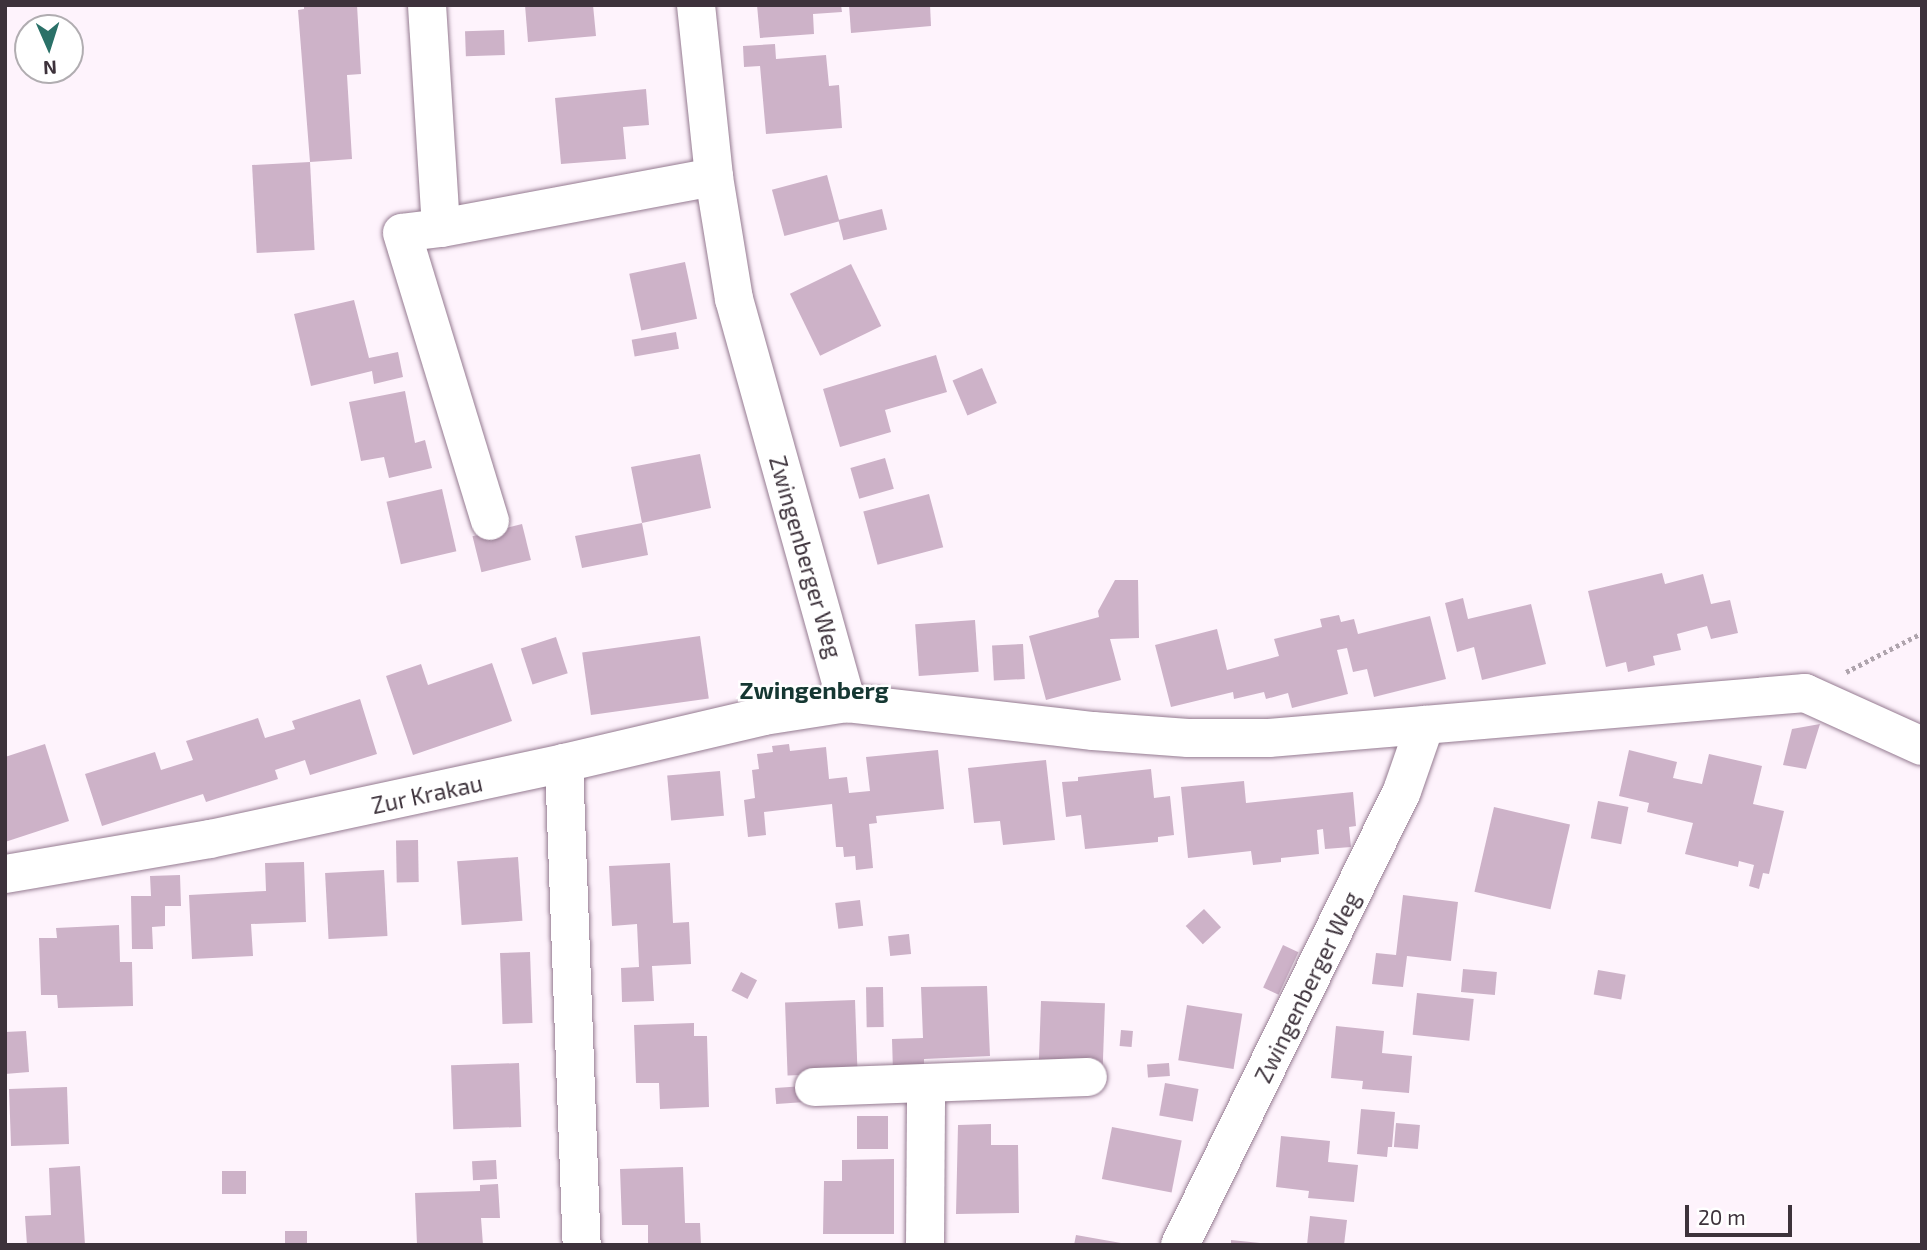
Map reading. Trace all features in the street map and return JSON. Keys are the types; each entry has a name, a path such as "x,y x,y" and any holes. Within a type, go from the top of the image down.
{"street":[{"path":"427,5 441,228"},
{"name":"Zwingenberger Weg","path":"695,5 714,177 734,299 847,703"},
{"path":"490,520 402,233 714,177"},
{"path":"847,703 1093,732 1188,738 1269,738 1805,693 1922,746"},
{"name":"Zur Krakau","path":"5,874 224,836 564,763 764,716 847,703"},
{"name":"Zwingenberger Weg","path":"1180,1245 1402,791 1425,725"},
{"path":"564,763 582,1245"},
{"path":"814,1087 1088,1077"},
{"path":"925,1245 926,1084"}],"path":[{"path":"1805,693 1922,633"}],"building":[{"path":"304,5 357,5 361,74 347,75 352,159 310,162 298,10 304,9"},
{"path":"525,5 593,5 596,36 528,42"},
{"path":"757,5 841,5 842,12 813,14 814,34 760,38"},
{"path":"849,5 930,5 931,26 851,33"},
{"path":"504,30 505,55 466,56 465,31"},
{"path":"775,44 776,59 826,55 829,86 839,85 842,128 766,134 760,66 744,67 743,46"},
{"path":"646,89 649,125 623,127 626,159 561,164 555,98"},
{"path":"310,162 315,250 257,253 252,165"},
{"path":"827,175 839,221 784,236 772,190"},
{"path":"882,209 887,229 843,240 838,220"},
{"path":"685,262 697,319 641,331 629,274"},
{"path":"851,264 881,326 820,356 790,294"},
{"path":"354,300 369,358 398,352 403,377 374,384 372,371 311,386 294,314"},
{"path":"676,332 679,349 635,357 632,340"},
{"path":"936,355 947,392 885,410 891,432 840,447 823,389"},
{"path":"982,368 997,403 967,415 953,381"},
{"path":"405,391 415,443 425,440 432,468 389,478 384,457 361,461 349,402"},
{"path":"700,454 711,508 642,523 631,467"},
{"path":"885,458 894,489 859,499 850,468"},
{"path":"442,489 456,551 401,564 386,502"},
{"path":"929,494 943,547 878,565 863,512"},
{"path":"642,523 648,555 582,568 575,536"},
{"path":"522,524 531,560 481,572 473,536"},
{"path":"1662,573 1665,584 1703,574 1711,604 1730,600 1738,633 1711,639 1707,626 1677,634 1681,650 1653,656 1655,665 1628,672 1626,662 1606,667 1588,591"},
{"path":"1115,580 1138,580 1139,638 1110,639 1121,680 1046,700 1029,636 1099,617 1098,611"},
{"path":"1463,598 1468,619 1531,604 1546,664 1482,680 1474,647 1457,652 1445,603"},
{"path":"1339,615 1341,622 1354,619 1358,634 1430,616 1446,679 1374,697 1367,669 1353,672 1347,648 1337,650 1348,694 1292,708 1288,693 1266,699 1264,692 1234,699 1233,692 1171,707 1155,645 1217,629 1227,670 1279,656 1274,639 1322,627 1320,619"},
{"path":"975,620 979,672 919,676 915,624"},
{"path":"700,636 709,698 591,715 582,653"},
{"path":"556,637 568,673 533,685 521,648"},
{"path":"1023,644 1025,679 994,681 992,646"},
{"path":"492,663 512,721 413,755 386,676 421,664 428,685"},
{"path":"360,699 377,754 310,775 305,760 275,770 278,779 206,802 203,794 102,826 85,774 155,752 161,770 193,760 186,741 258,718 265,738 295,729 292,721"},
{"path":"1820,724 1806,769 1783,765 1792,729"},
{"path":"45,744 69,821 5,842 5,757"},
{"path":"789,744 790,751 826,747 829,779 847,777 849,793 870,791 866,757 938,750 944,809 876,816 877,823 869,824 873,868 856,870 855,856 844,857 843,847 836,847 832,804 764,812 766,835 748,837 744,800 755,798 752,770 759,769 757,754 773,752 772,746"},
{"path":"1629,750 1677,762 1673,778 1702,784 1709,754 1762,766 1753,804 1784,811 1769,874 1763,873 1759,889 1749,886 1754,865 1739,861 1738,867 1685,854 1693,823 1647,812 1649,803 1619,796"},
{"path":"1046,760 1055,840 1003,845 1000,821 974,823 968,768"},
{"path":"1151,769 1154,798 1170,796 1174,835 1158,837 1158,842 1085,849 1081,815 1066,817 1062,782 1078,781 1078,777"},
{"path":"720,771 724,816 671,820 667,776"},
{"path":"1244,781 1246,803 1353,792 1356,826 1349,827 1351,847 1325,849 1323,829 1317,830 1319,854 1281,858 1281,862 1253,865 1251,851 1188,858 1181,787"},
{"path":"1598,801 1628,807 1621,844 1591,838"},
{"path":"1494,807 1570,825 1550,909 1474,892"},
{"path":"396,840 418,840 419,882 397,882"},
{"path":"518,857 522,921 462,925 457,861"},
{"path":"304,862 306,922 251,924 253,956 192,959 189,895 266,891 265,863"},
{"path":"670,863 673,923 689,922 691,964 652,966 654,1001 622,1002 621,968 639,967 637,924 612,926 609,866"},
{"path":"384,870 387,936 329,939 325,873"},
{"path":"180,875 181,906 165,906 165,926 152,927 153,949 132,949 131,896 151,896 150,876"},
{"path":"1403,895 1458,902 1451,961 1407,956 1403,987 1372,984 1376,953 1396,955"},
{"path":"860,900 863,926 838,929 835,903"},
{"path":"1204,909 1221,927 1203,944 1186,926"},
{"path":"119,925 120,962 132,962 133,1006 58,1008 57,995 41,995 39,938 57,938 56,928"},
{"path":"909,934 911,954 890,956 888,936"},
{"path":"1283,945 1298,952 1279,995 1263,988"},
{"path":"530,952 532,1023 502,1024 500,953"},
{"path":"1463,969 1497,972 1495,995 1461,992"},
{"path":"1598,970 1626,975 1621,999 1594,995"},
{"path":"741,972 757,980 748,999 731,991"},
{"path":"987,986 990,1056 924,1059 924,1071 893,1072 892,1039 923,1038 921,987"},
{"path":"866,987 883,987 884,1027 867,1027"},
{"path":"1417,993 1474,999 1469,1041 1413,1035"},
{"path":"855,1000 858,1073 788,1075 785,1002"},
{"path":"1041,1001 1105,1003 1103,1067 1039,1065"},
{"path":"1187,1005 1242,1014 1234,1069 1178,1060"},
{"path":"694,1023 694,1036 707,1036 709,1107 660,1109 659,1083 636,1083 634,1025"},
{"path":"1336,1026 1384,1031 1382,1053 1412,1056 1409,1093 1362,1089 1363,1081 1331,1078"},
{"path":"1121,1030 1133,1031 1132,1047 1120,1046"},
{"path":"26,1031 29,1072 5,1074 5,1032"},
{"path":"519,1063 521,1127 453,1129 451,1065"},
{"path":"1169,1063 1170,1076 1148,1078 1147,1065"},
{"path":"1165,1083 1198,1089 1193,1121 1159,1115"},
{"path":"804,1086 805,1102 776,1104 775,1088"},
{"path":"67,1087 69,1144 11,1146 9,1089"},
{"path":"1361,1109 1395,1112 1392,1147 1388,1147 1387,1157 1357,1154"},
{"path":"857,1116 888,1116 888,1149 857,1149"},
{"path":"1396,1123 1420,1125 1418,1149 1394,1147"},
{"path":"991,1124 991,1145 1018,1145 1019,1213 956,1214 958,1125"},
{"path":"1112,1127 1182,1141 1172,1193 1102,1179"},
{"path":"1281,1136 1330,1141 1328,1162 1358,1165 1354,1202 1308,1198 1309,1191 1276,1187"},
{"path":"894,1159 894,1234 823,1234 824,1181 842,1181 842,1160"},
{"path":"496,1160 497,1179 473,1180 472,1161"},
{"path":"80,1166 85,1245 27,1245 25,1216 51,1215 49,1168"},
{"path":"683,1167 685,1223 700,1223 701,1245 648,1245 648,1225 622,1225 620,1169"},
{"path":"222,1171 246,1171 246,1194 222,1194"},
{"path":"498,1184 500,1218 481,1218 483,1245 417,1245 415,1193 480,1191 480,1185"},
{"path":"1310,1216 1347,1220 1344,1245 1307,1245"},
{"path":"285,1231 307,1231 307,1245 285,1245"},
{"path":"1076,1235 1121,1243 1074,1245"},
{"path":"1231,1240 1260,1243 1260,1245 1231,1245"}],"district":[{"name":"Zwingenberg","path":"814,690"}]}
